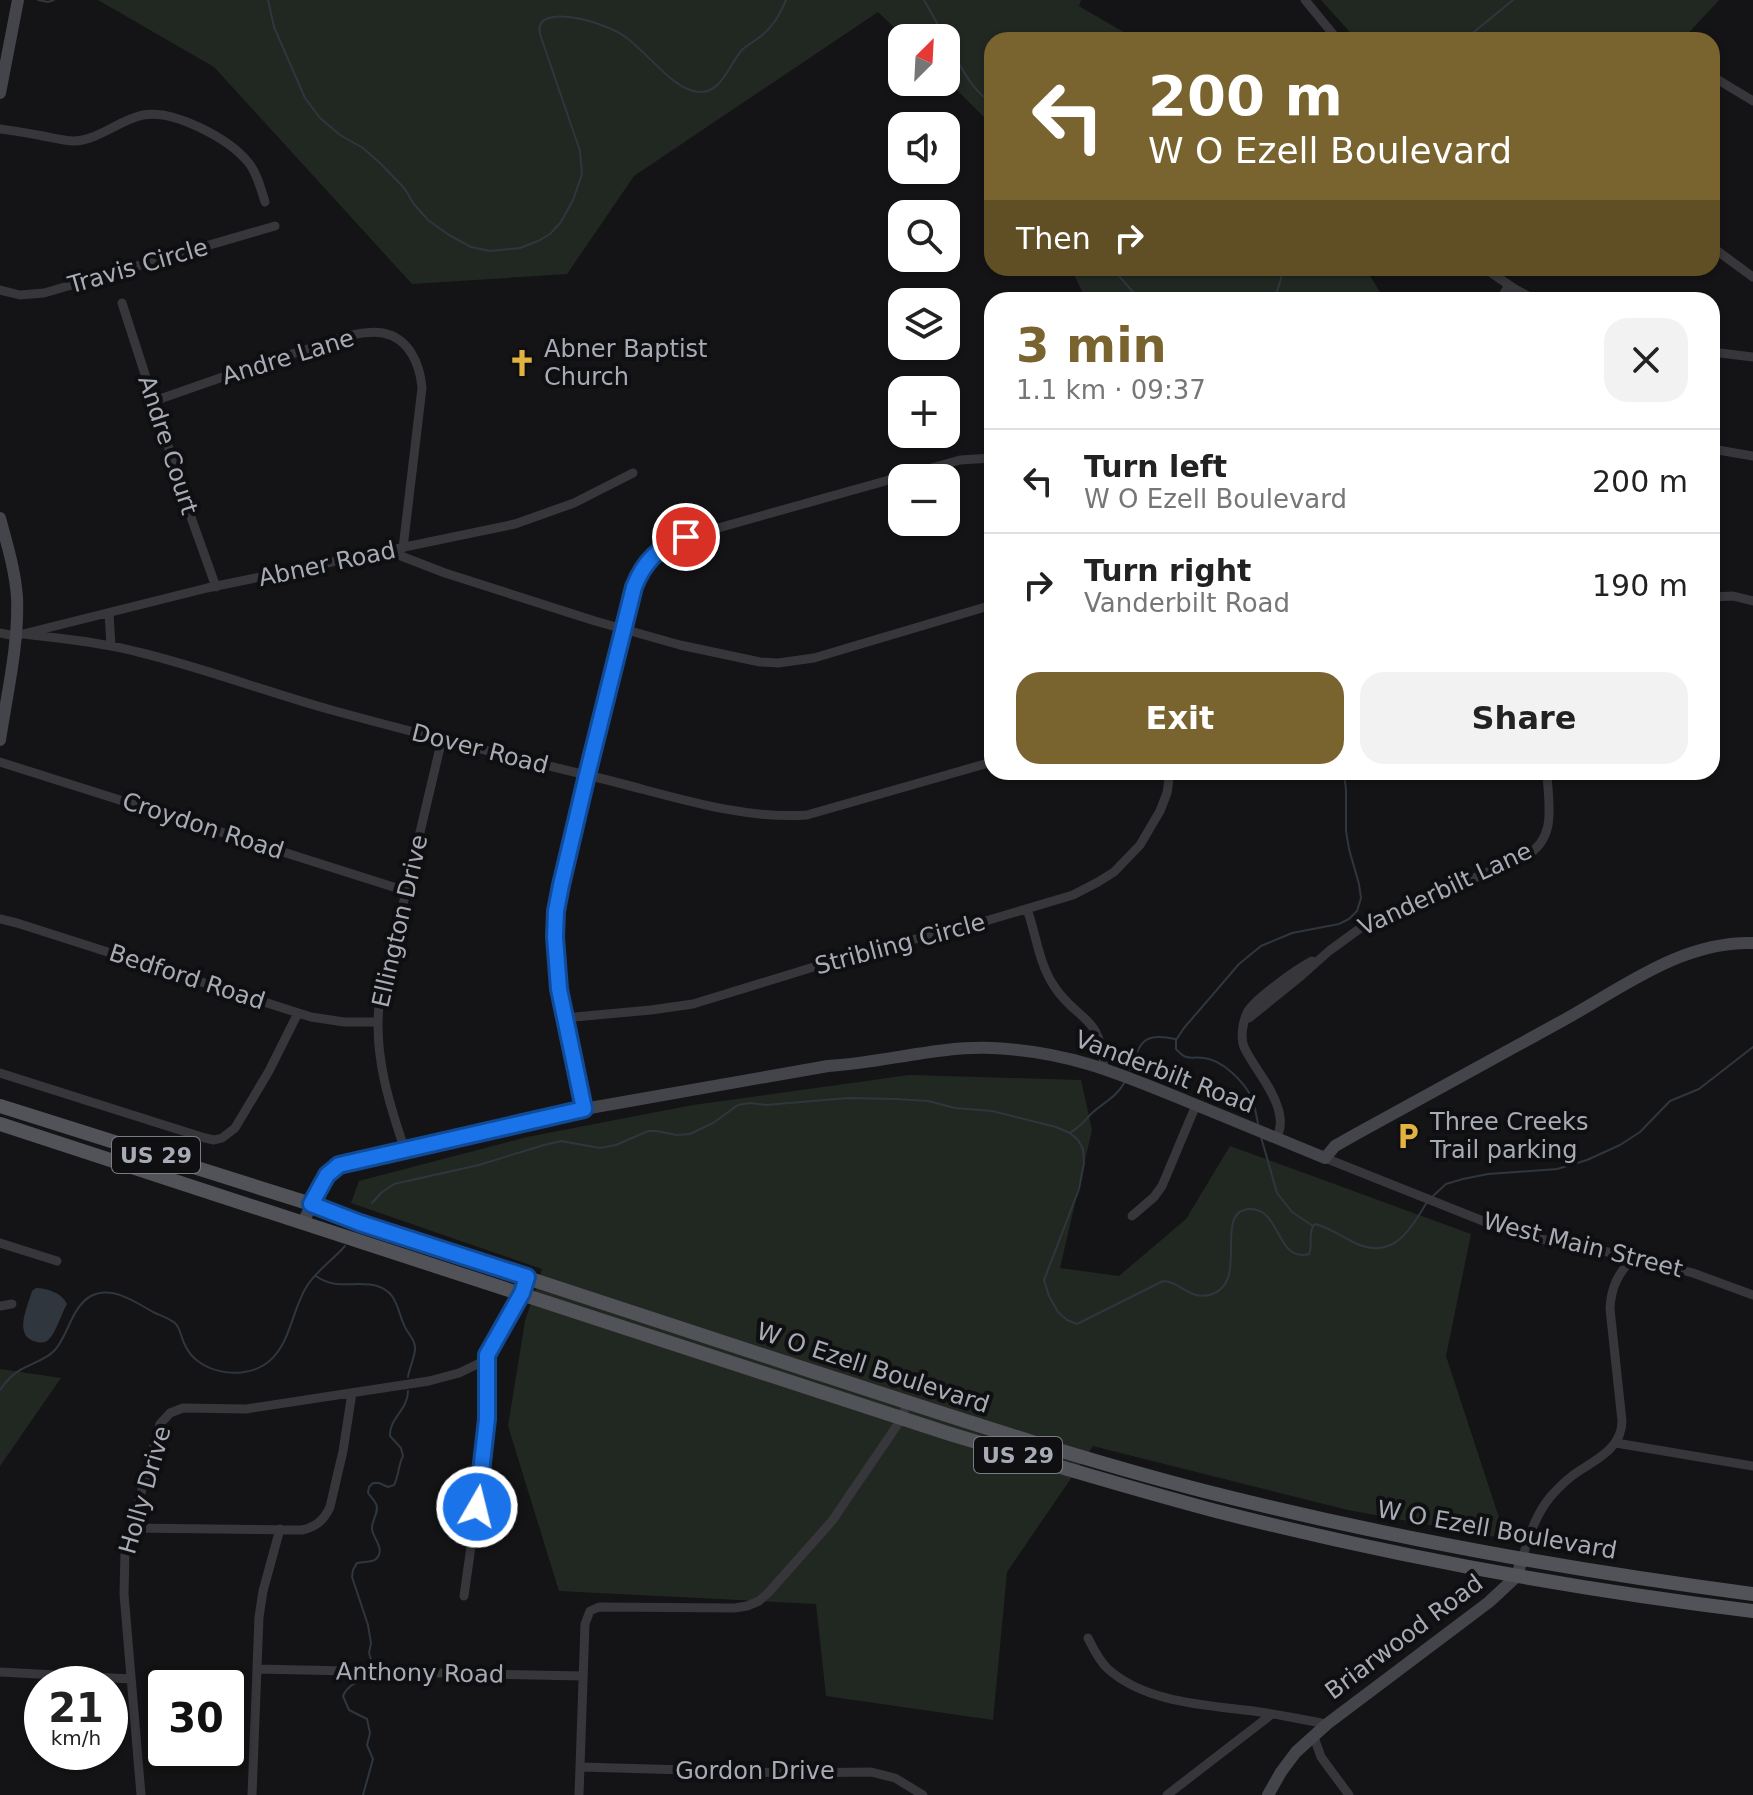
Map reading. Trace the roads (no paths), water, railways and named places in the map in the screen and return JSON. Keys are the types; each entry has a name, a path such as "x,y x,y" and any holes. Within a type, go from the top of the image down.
{"main road":[{"name":"W O Ezell Boulevard","path":"0,1106 311,1204 360,1223 907,1402 1045,1446 1202,1490 1367,1529 1522,1559 1650,1581 1753,1594"},
{"name":"W O Ezell Boulevard","path":"0,1124 902,1418 1041,1462 1216,1511 1517,1576 1753,1611"},
{"path":"1041,1462 1045,1446"},
{"path":"1366,1545 1367,1529"}],"street":[{"path":"0,93 18,0"},
{"path":"1305,0 1331,32"},
{"path":"1720,80 1753,101"},
{"path":"0,129 76,141 141,115 168,115 200,128 234,149 249,163 265,202"},
{"name":"Travis Circle","path":"0,290 20,295 44,293 275,226"},
{"path":"1720,253 1753,277"},
{"path":"1496,276 1522,292"},
{"path":"1505,292 1509,285"},
{"name":"Andre Court","path":"122,303 216,587"},
{"name":"Andre Lane","path":"154,401 341,339 372,332 400,340 414,356 422,388 403,548"},
{"path":"1720,353 1753,357"},
{"path":"1720,450 1753,456"},
{"path":"584,1109 555,963 556,911 587,775 639,575 653,555 674,541 960,460 984,458"},
{"name":"Abner Road","path":"20,635 216,587 515,524 574,503 633,473"},
{"path":"0,518 15,582 20,635 0,740"},
{"path":"388,551 445,573 624,629 760,662 814,658 984,607"},
{"path":"1720,597 1753,601"},
{"path":"109,613 111,646"},
{"name":"Dover Road","path":"0,633 111,646 203,669 333,710 442,739 756,815 786,816 817,812 984,764"},
{"name":"Ellington Drive","path":"405,1150 384,1078 377,1022 442,739"},
{"name":"Croydon Road","path":"0,762 406,891"},
{"name":"Stribling Circle","path":"564,1018 693,1004 856,954 1059,900 1114,872 1128,859 1160,811 1169,780"},
{"name":"Vanderbilt Lane","path":"1275,1138 1281,1126 1280,1115 1273,1096 1244,1046 1245,1019 1353,932 1378,917 1535,850 1545,838 1549,826 1547,780"},
{"path":"1027,909 1047,974 1063,998 1093,1026 1102,1046 1104,1068"},
{"name":"Bedford Road","path":"0,919 298,1013 344,1022 377,1022"},
{"path":"1325,1158 1335,1146 1646,972 1698,951 1734,943 1753,943"},
{"path":"0,1073 205,1138 222,1138 235,1128 298,1013"},
{"name":"Vanderbilt Road","path":"303,1222 327,1175 334,1168 584,1109 828,1066 960,1049 1046,1053 1104,1068 1325,1158"},
{"path":"1132,1216 1162,1186 1196,1105"},
{"name":"West Main Street","path":"1325,1158 1524,1235 1634,1257 1693,1273 1753,1295"},
{"path":"0,1243 57,1261"},
{"path":"1634,1257 1619,1275 1610,1297 1622,1421 1616,1443 1753,1466"},
{"path":"464,1596 485,1447 486,1360 522,1293 527,1277"},
{"path":"0,1306 12,1304"},
{"name":"Holly Drive","path":"141,1795 124,1565 130,1528 160,1424 170,1413 183,1408 258,1408 444,1378 486,1360"},
{"path":"130,1528 302,1530 316,1525 327,1514 343,1451 352,1393"},
{"path":"579,1795 585,1619 594,1609 735,1608 753,1604 764,1597 832,1521 902,1418 907,1402"},
{"name":"Briarwood Road","path":"1268,1795 1289,1762 1327,1724 1437,1643 1517,1576 1535,1520 1548,1499 1567,1480 1616,1443"},
{"path":"252,1795 260,1604 280,1529"},
{"path":"1088,1638 1109,1670 1142,1689 1187,1702 1327,1724"},
{"name":"Anthony Road","path":"257,1669 583,1676"},
{"path":"0,1672 131,1679"},
{"path":"1167,1795 1272,1714"},
{"path":"1314,1737 1321,1757 1349,1795"},
{"name":"Gordon Drive","path":"581,1767 788,1773 871,1772 895,1778 923,1795"}],"waterway":[{"path":"38,0 54,0"},
{"path":"268,0 274,27 305,98 320,118 380,163 428,220 471,247 490,251 520,248 550,234 573,200 582,174 580,151 541,37 540,26 546,19 571,17 602,25 627,38 675,81 687,89 701,92 720,82 742,50 771,26 786,0"},
{"path":"924,0 938,24"},
{"path":"1474,32 1513,0"},
{"path":"960,65 984,96"},
{"path":"1119,276 1133,292"},
{"path":"1277,292 1282,276"},
{"path":"1258,1123 1252,1098 1244,1085 1225,1067 1211,1060 1183,1056 1176,1049 1176,1040 1239,964 1261,946 1292,933 1339,924 1357,911 1361,898 1346,831 1345,780"},
{"path":"1130,1070 1144,1042 1155,1037 1175,1039"},
{"path":"1433,1196 1446,1184 1463,1179 1557,1169 1620,1145 1640,1132 1670,1101 1699,1089 1753,1047"},
{"path":"1071,1132 1124,1083"},
{"path":"372,1203 394,1184 479,1165 561,1141 600,1148 616,1145 648,1131 690,1134 713,1123 738,1105 848,1098 896,1099 992,1111 1056,1127 1078,1140 1083,1149 1084,1163 1079,1189 1044,1280 1058,1312 1077,1324 1163,1281 1202,1296 1222,1288 1231,1264 1233,1221 1239,1213 1250,1209 1260,1211 1268,1217 1290,1251 1298,1255 1309,1254 1313,1226"},
{"path":"1261,1137 1277,1193 1292,1212 1313,1226 1326,1228 1355,1243 1380,1248 1399,1240 1427,1202"},
{"path":"0,1390 15,1373 54,1351 84,1301 107,1292 131,1300 175,1323 191,1355 209,1368 232,1373 254,1370 273,1358 280,1349 307,1286 345,1246"},
{"path":"316,1276 331,1283 369,1284 389,1292 415,1344 408,1377"},
{"path":"372,1663 368,1625 352,1577 357,1563 372,1561 380,1552 372,1529 377,1507 368,1493 369,1487 373,1483 388,1487 396,1481 403,1456 401,1448 390,1436 390,1430 405,1404 408,1391"},
{"path":"363,1795 373,1759 367,1745 370,1733 367,1719 349,1710 343,1696 351,1686 369,1676"}],"place":[{"name":"Abner Baptist Church","path":"522,363"},
{"name":"Three Creeks Trail parking","path":"1408,1136"}]}
